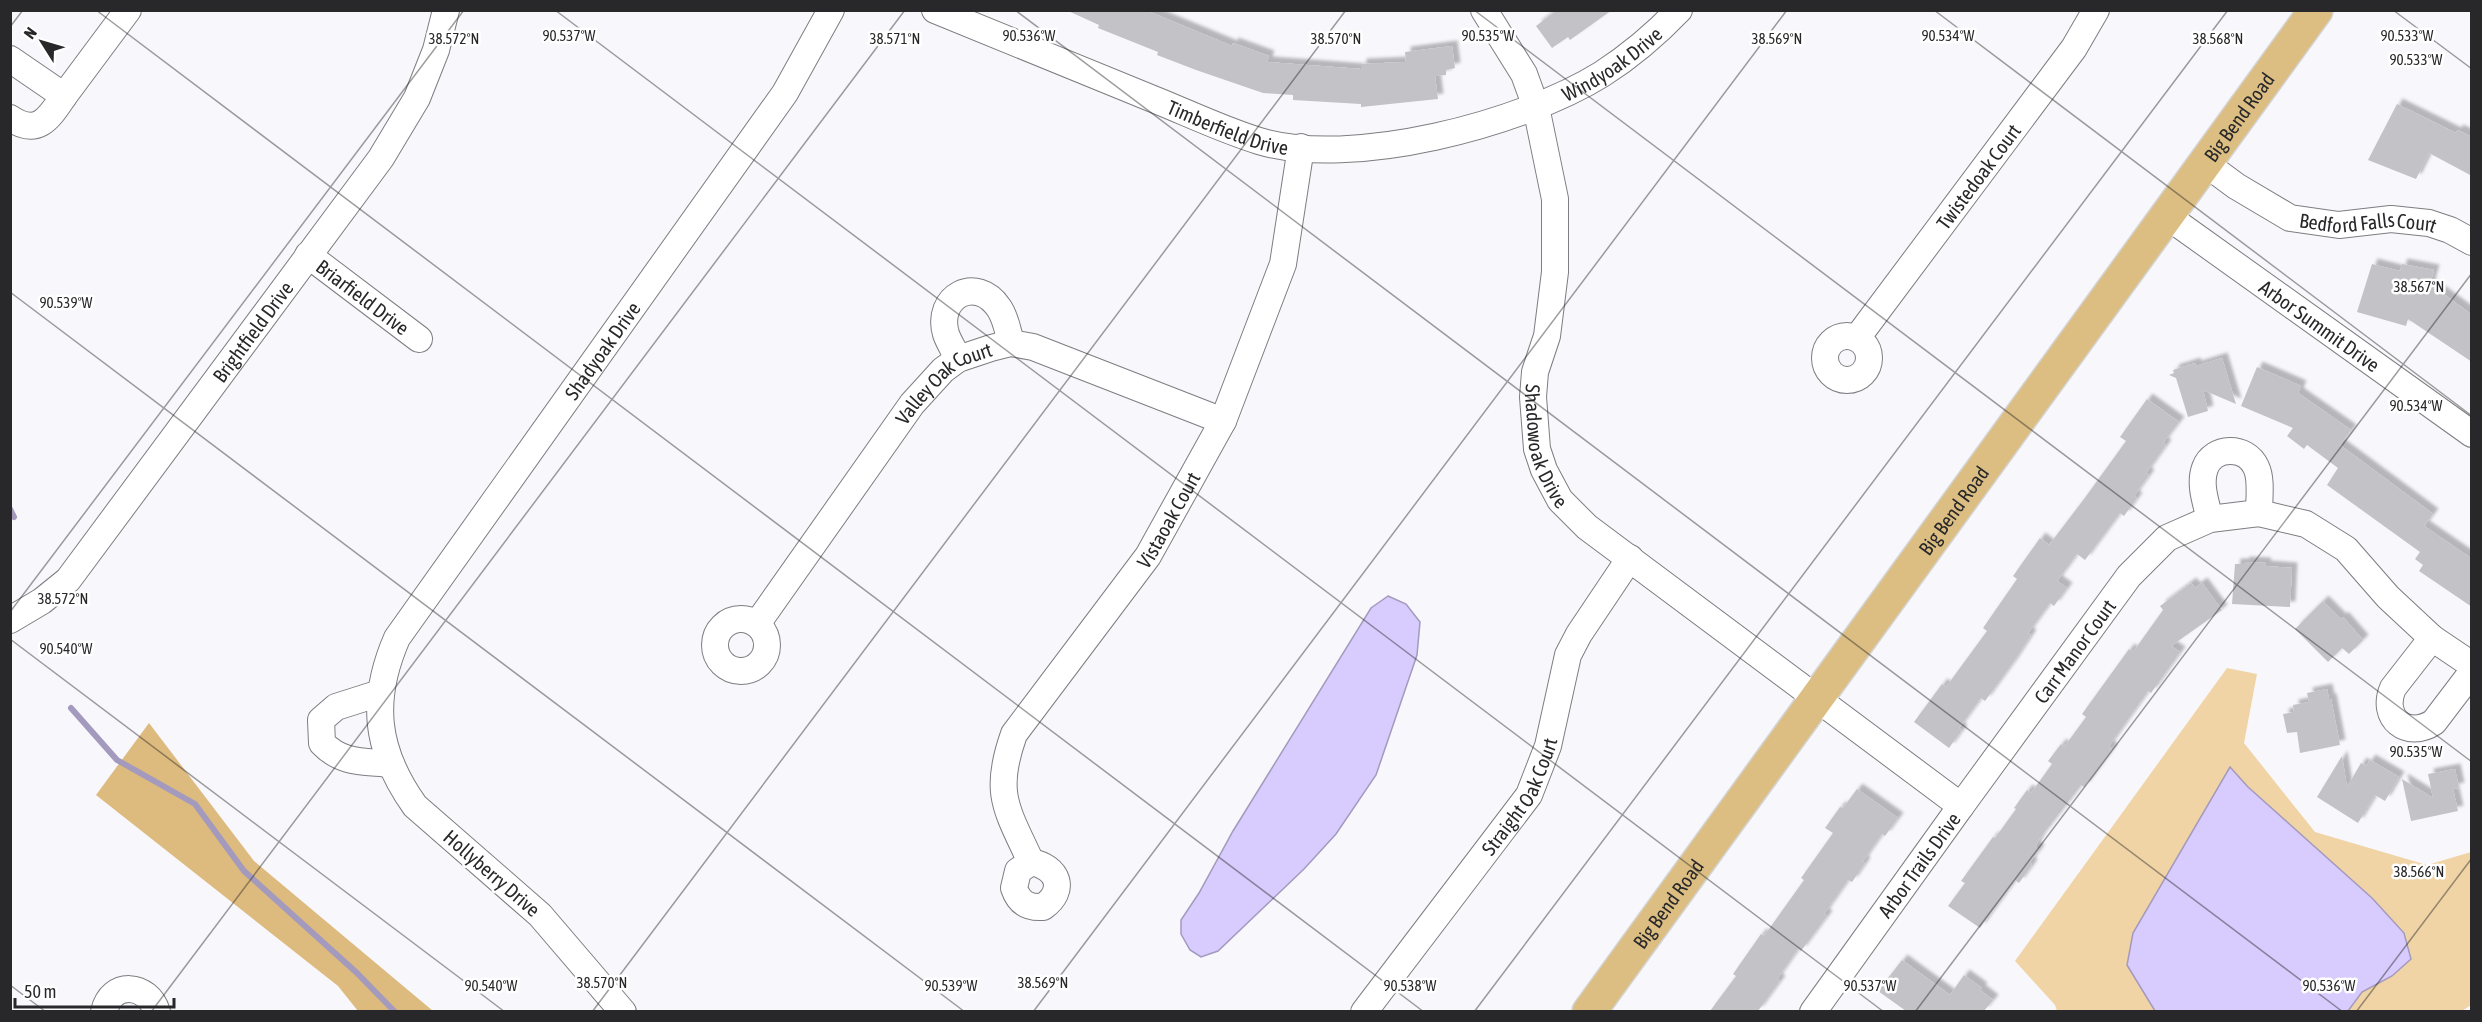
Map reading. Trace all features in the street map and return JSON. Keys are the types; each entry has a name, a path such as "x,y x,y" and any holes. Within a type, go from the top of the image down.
{"main road":[{"name":"Big Bend Road","path":"1589,1011 2316,10"}],"street":[{"path":"10,118 21,125 38,125 50,117 128,10"},
{"name":"Brightfield Drive","path":"10,621 42,601 68,580 381,158 417,98 436,50 446,10"},
{"name":"Shadyoak Drive","path":"381,725 380,693 386,662 402,631 785,93 831,10"},
{"name":"Timberfield Drive","path":"935,10 1260,141 1336,151 1405,142 1493,121 1536,106"},
{"name":"Shadowoak Drive","path":"1484,10 1524,74 1536,106 1555,199 1556,272 1547,336 1535,372 1533,397 1537,449 1544,471 1560,500 1587,527 1816,700"},
{"name":"Windyoak Drive","path":"1536,106 1601,74 1637,49 1679,10"},
{"name":"Twistedoak Court","path":"1857,338 2074,48 2096,10"},
{"path":"10,60 64,96"},
{"name":"Vistaoak Court","path":"1031,862 1006,809 1002,780 1006,757 1014,734 1148,556 1223,421 1283,264 1301,147"},
{"name":"Bedford Falls Court","path":"2205,163 2236,186 2290,218 2340,225 2391,219 2429,223 2450,230 2472,242"},
{"name":"Arbor Summit Drive","path":"2167,216 2472,434"},
{"name":"Briarfield Drive","path":"308,255 419,339"},
{"path":"958,359 946,333 946,310 953,298 966,291 987,295 998,307 1011,343"},
{"name":"Valley Oak Court","path":"757,624 912,404 943,370 958,359 974,352 1011,343 1033,347 1223,421"},
{"path":"2210,519 2203,488 2205,466 2211,458 2230,450 2240,452 2255,465 2258,472 2259,513"},
{"name":"Carr Manor Court","path":"1961,806 2129,576 2167,538 2210,519 2259,513 2306,524 2346,549 2388,597 2432,638 2472,666"},
{"name":"Straight Oak Court","path":"1364,1011 1529,795 1548,746 1568,655 1579,634 1630,558"},
{"path":"2432,638 2393,688 2389,697 2391,715 2400,724 2417,729 2434,722 2472,672"},
{"path":"380,693 329,711 321,720 322,743 336,756 344,759 391,764"},
{"name":"Arbor Trails Drive","path":"1816,700 1961,806 1819,1009"},
{"name":"Hollyberry Drive","path":"381,725 383,739 400,786 415,806 540,915 623,1011"},
{"path":"104,1011 109,999 116,993 133,988 149,996 157,1011"}],"shaded area":[{"path":"1388,596 1406,604 1420,622 1417,655 1376,775 1336,834 1304,869 1218,951 1201,957 1190,950 1181,934 1181,920 1199,893 1233,831 1371,608"},
{"path":"2227,668 2257,674 2244,743 2315,832 2427,865 2471,852 2471,1005 2462,1011 2057,1011 2055,1005 2015,961"},
{"path":"149,723 254,861 433,1011 358,1011 338,986 96,795"},
{"path":"2230,767 2248,787 2372,898 2404,933 2411,959 2392,976 2362,992 2348,1011 2155,1011 2127,965 2133,933"}],"building":[{"path":"1066,10 1145,10 1232,46 1233,43 1269,56 1267,62 1361,69 1361,64 1406,62 1405,52 1452,46 1455,68 1446,70 1446,75 1435,76 1438,99 1361,107 1361,104 1293,100 1293,95 1263,93 1157,55 1158,52 1098,28 1099,25"},
{"path":"1557,10 1612,10 1570,40 1568,37 1552,48 1536,26"},
{"path":"2397,104 2456,133 2458,130 2472,137 2472,176 2429,153 2416,179 2368,160"},
{"path":"2372,264 2400,271 2402,264 2434,270 2430,284 2472,315 2472,362 2408,319 2406,326 2357,312"},
{"path":"2222,358 2236,404 2203,390 2208,411 2188,417 2176,378 2169,375 2174,373 2173,370"},
{"path":"2257,367 2301,386 2298,393 2351,430 2340,445 2433,514 2424,526 2472,559 2472,607 2419,571 2423,565 2415,559 2420,552 2327,485 2338,468 2307,445 2304,449 2287,436 2293,428 2241,406"},
{"path":"2147,399 2179,422 2163,443 2166,445 2146,473 2149,475 2134,496 2137,498 2124,516 2120,513 2085,560 2077,554 2057,581 2067,588 2054,606 2050,603 2028,633 2031,635 2012,664 1985,701 1981,698 1959,728 1962,730 1949,748 1914,722 1942,684 1946,687 1987,631 1983,628 2017,579 2013,576 2040,538 2049,545 2126,441 2120,437"},
{"path":"2244,562 2292,568 2290,607 2232,604 2235,564 2244,564"},
{"path":"2191,583 2195,588 2202,583 2222,610 2171,646 2180,652 2151,693 2148,691 2109,746 2112,749 2084,787 2081,785 2040,838 2035,847 2039,850 2030,862 2032,865 2019,883 2015,880 1980,928 1948,906 1965,883 1961,881 1993,837 1995,838 2027,790 2031,793 2052,764 2048,761 2061,744 2064,747 2086,717 2082,714 2129,649 2133,652 2163,610 2160,606"},
{"path":"2323,601 2341,619 2343,617 2363,640 2349,654 2342,648 2328,662 2295,629"},
{"path":"2327,689 2340,745 2300,753 2297,732 2287,733 2283,714 2294,712 2293,705 2309,702 2307,693"},
{"path":"2342,756 2347,787 2361,763 2366,766 2370,760 2399,777 2385,801 2375,795 2358,823 2317,797"},
{"path":"2455,769 2459,788 2453,789 2458,811 2411,821 2402,779 2433,798 2428,774"},
{"path":"1857,789 1898,818 1885,836 1882,834 1863,861 1865,863 1852,882 1848,880 1824,914 1827,916 1801,951 1798,949 1777,979 1780,981 1758,1011 1710,1011 1736,976 1733,974 1761,934 1764,936 1804,880 1801,878 1833,833 1825,828"},
{"path":"1902,960 1950,995 1964,975 1982,988 1980,990 1993,1000 1984,1011 1906,1011 1878,991"}],"waterway":[{"path":"10,509 14,517"},
{"path":"71,708 117,760 195,804 244,871 357,973 395,1012"}]}
